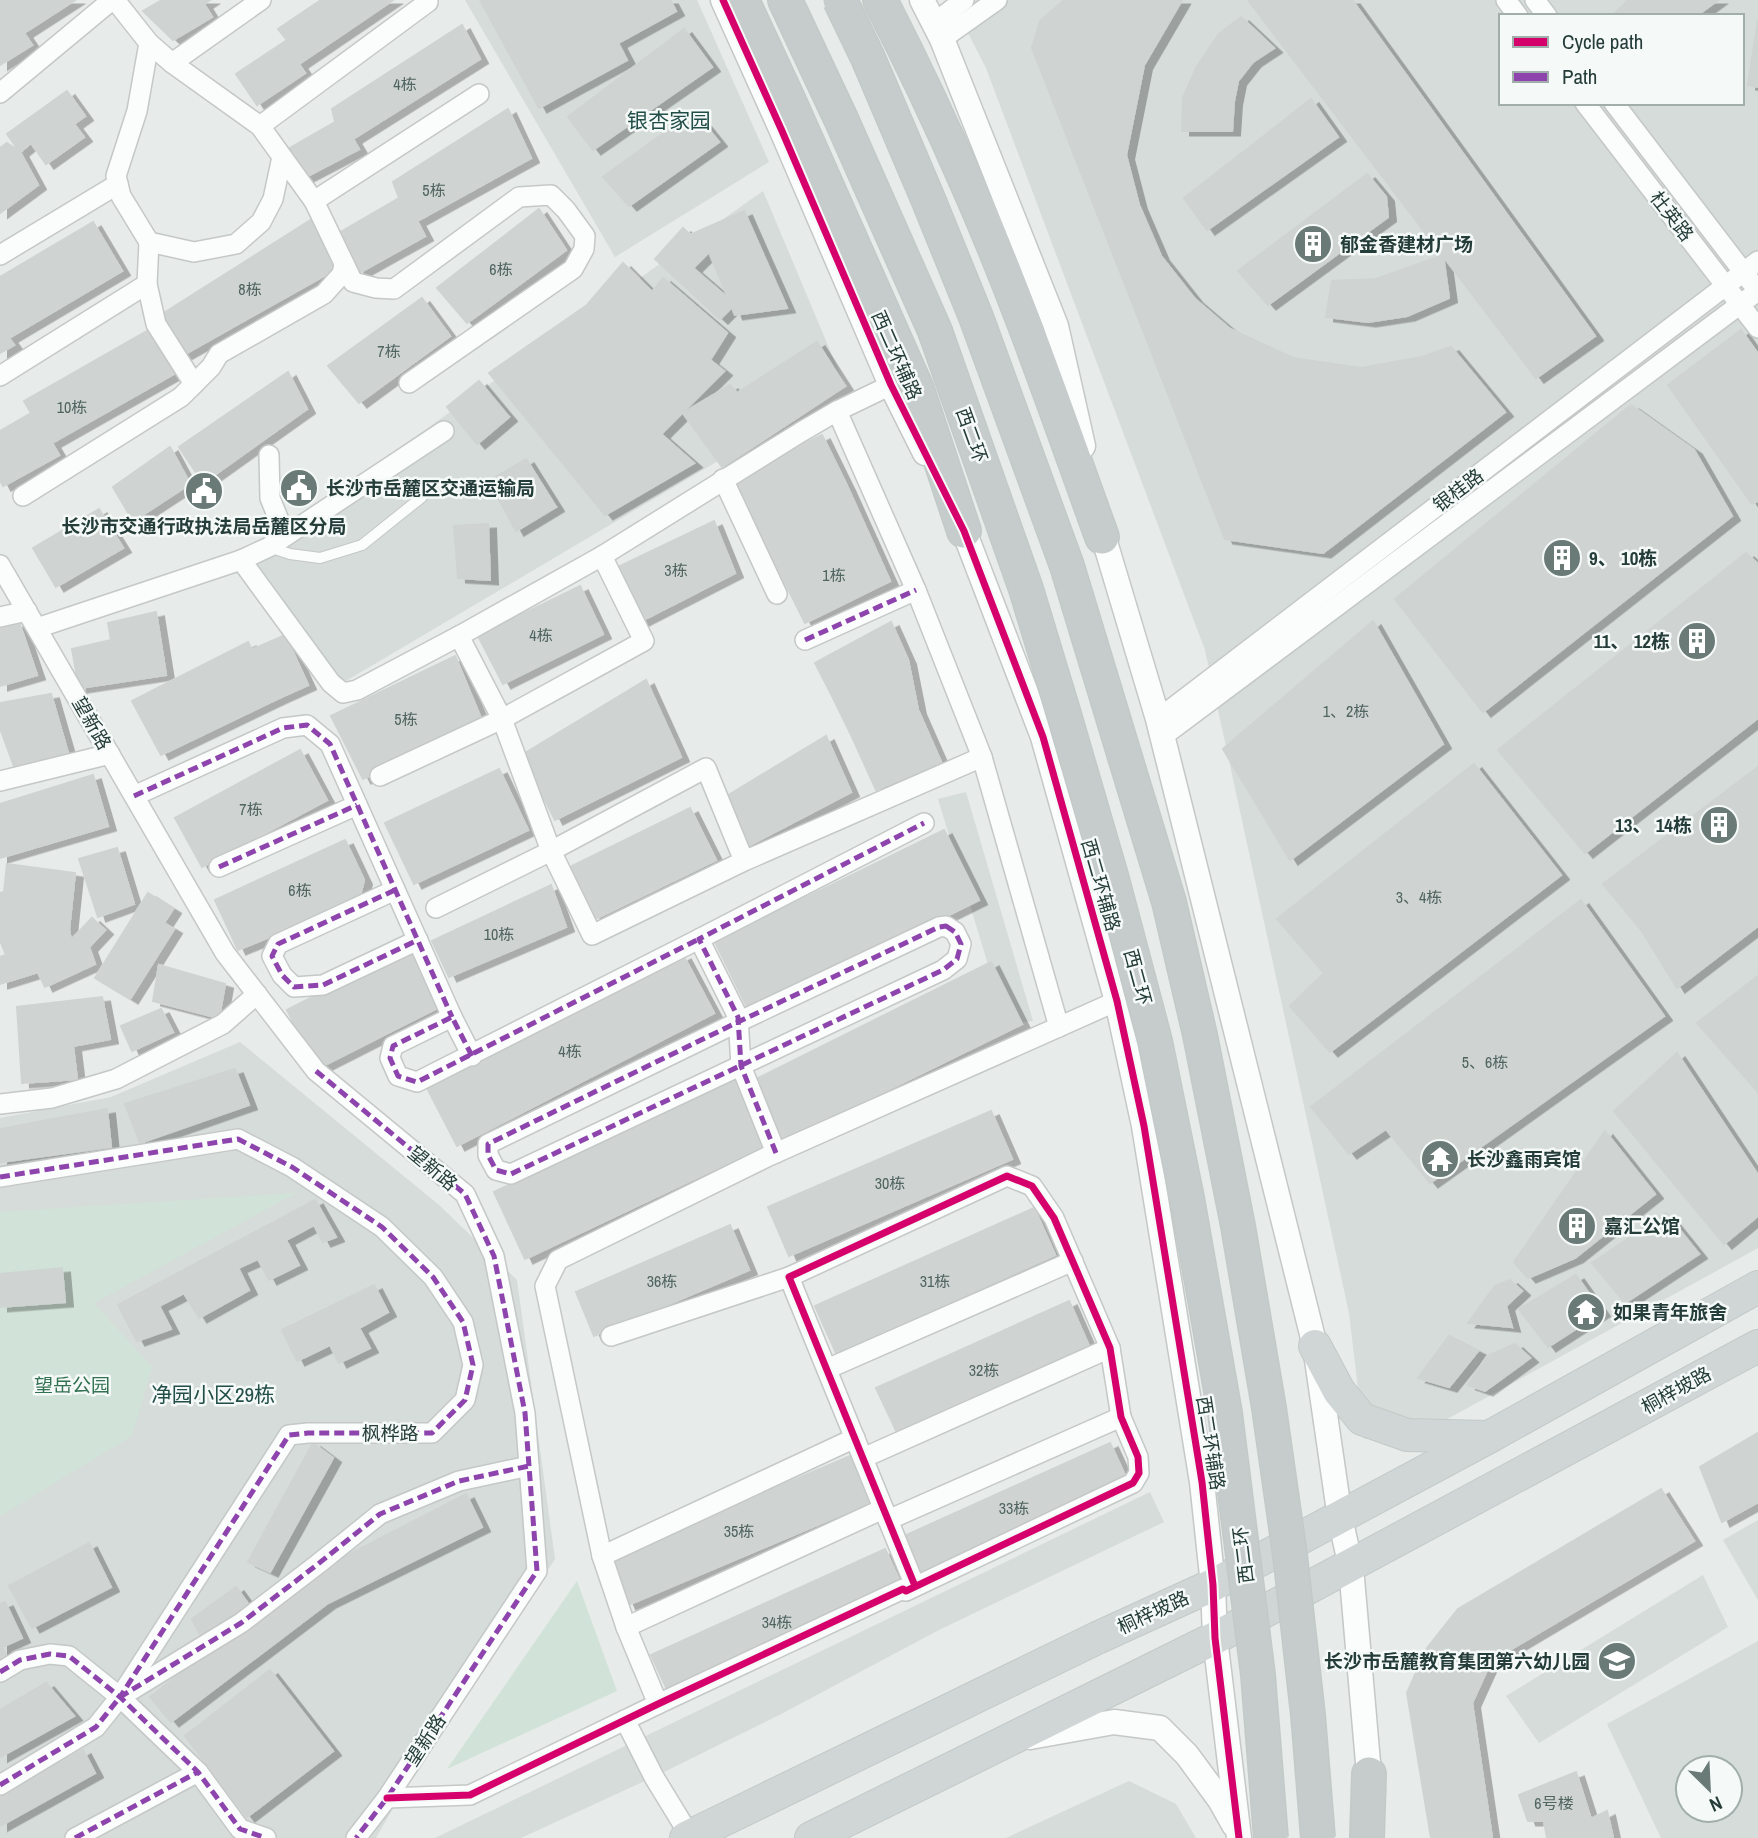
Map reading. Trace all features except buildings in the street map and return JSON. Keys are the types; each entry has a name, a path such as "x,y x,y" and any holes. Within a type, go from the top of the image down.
{"highway":[{"path":"742,0 795,114 964,531"},
{"name":"西二环","path":"785,0 935,331 983,466 1026,589 1063,711 1155,1041 1187,1198 1225,1413 1258,1675 1250,1837"},
{"path":"840,0 895,122 961,281 1057,539 1169,902 1200,1035 1235,1212 1269,1408 1290,1555 1308,1715 1318,1838"},
{"path":"880,0 915,68 968,185 1031,341 1102,537"},
{"path":"1367,1838 1369,1774"}],"main road":[{"name":"桐梓坡路","path":"688,1837 1085,1644 1213,1585 1489,1437 1758,1287"},
{"path":"1315,1346 1339,1391 1362,1419 1407,1435 1489,1437"},
{"name":"桐梓坡路","path":"811,1838 1215,1638 1758,1346"}],"street":[{"path":"0,93 114,0 149,43 172,63 260,126 314,201 353,282 376,289 394,289 519,197 551,195 566,209 585,236 584,250 573,270 409,383"},
{"path":"172,63 261,0"},
{"name":"西二环辅路","path":"723,0 787,143 904,387"},
{"path":"922,0 938,31 1056,326 1102,537 1160,728 1315,1346 1340,1518 1351,1567 1369,1774 1383,1838"},
{"path":"938,31 964,0"},
{"path":"938,31 997,0"},
{"path":"260,126 428,2"},
{"path":"149,43 137,111 116,176 121,197 149,242 148,284 156,324 194,384"},
{"path":"314,201 478,94"},
{"name":"杜英路","path":"1587,105 1758,328"},
{"name":"杜英路","path":"1616,105 1751,267 1758,291"},
{"path":"149,242 194,252 236,244 261,222 274,199 282,157"},
{"path":"0,255 118,184"},
{"path":"23,496 181,397 211,367 219,354 324,294 342,274 344,264"},
{"name":"银桂路","path":"1160,728 1751,267"},
{"path":"0,376 148,284"},
{"name":"银桂路","path":"1160,728 1758,291"},
{"path":"241,561 331,683 343,693 357,690 602,556 837,411 904,387"},
{"path":"837,411 916,590 982,757 1059,1027"},
{"path":"37,628 241,561 277,541 444,431"},
{"path":"269,455 270,498 277,541"},
{"path":"723,479 777,594"},
{"name":"西二环辅路","path":"964,531 1043,737 1117,1001 1143,1126 1197,1455 1213,1585 1215,1638 1250,1837"},
{"path":"380,776 502,719 644,641 602,556"},
{"name":"望新路","path":"0,565 225,953 316,1071 465,1194 494,1256 525,1413 537,1571 387,1798 356,1838"},
{"path":"805,640 916,590"},
{"path":"0,617 27,611"},
{"path":"459,636 502,719 551,851 592,935 744,861 982,757"},
{"path":"134,796 283,728 307,725 330,744 472,1056"},
{"path":"0,781 110,754"},
{"path":"436,908 551,851 706,768 744,861"},
{"path":"219,867 358,805"},
{"path":"452,1017 393,1046 390,1058 398,1076 417,1083 925,823"},
{"path":"395,890 278,944 272,956 282,975 294,987 323,985 418,940"},
{"path":"946,926 955,932 961,944 957,959 943,970 741,1066 511,1174 496,1170 488,1155 488,1144 738,1022 939,927 946,926"},
{"path":"699,939 738,1017 741,1066 776,1153"},
{"path":"0,1104 52,1098 116,1079 223,1024 257,994"},
{"path":"658,1704 626,1627 602,1556 545,1286 558,1260 776,1153 1117,1001"},
{"name":"枫桦路","path":"0,1177 238,1139 292,1167 382,1227 433,1277 463,1322 473,1365 465,1400 432,1433 289,1435 120,1697"},
{"path":"387,1798 470,1795 658,1704 1133,1483 1139,1473 1138,1457 1121,1417 1110,1348 1054,1218 1032,1186 1007,1176 789,1277 611,1336"},
{"path":"827,1369 1073,1261"},
{"path":"789,1277 915,1586"},
{"path":"863,1458 1110,1348"},
{"path":"626,1627 1121,1417"},
{"path":"602,1556 855,1438"},
{"path":"0,1785 96,1727 120,1697 241,1623 380,1514 458,1481 529,1466"},
{"path":"0,1672 20,1660 50,1654 69,1656 120,1697 198,1772 240,1829 266,1838"},
{"path":"625,1720 688,1837"},
{"path":"1007,1741 1114,1722 1160,1728 1186,1755 1250,1837"},
{"path":"75,1838 198,1772"}],"lane":[{"path":"277,541 290,554 320,558 362,545 422,497"}],"shaded area":[{"path":"465,0 697,0 769,162 615,257"},
{"path":"951,0 1758,0 1758,1248 1411,1439 1364,1439 1349,1313 1205,650 986,68"},
{"path":"763,191 845,386 339,685 241,560"},
{"path":"966,792 1033,1021 1006,1024 938,799"},
{"path":"240,1042 439,1205 517,1280 555,1559 401,1794 376,1838 0,1838 0,1118 111,1097"},
{"path":"1150,1492 1164,1522 937,1631 783,1713 662,1773 521,1838 435,1838"},
{"path":"1758,1520 1758,1600 1723,1540"},
{"name":"长沙市岳麓教育集团第六幼儿园","path":"1703,1575 1728,1627 1539,1743 1506,1696"},
{"path":"1758,1641 1758,1838 1661,1838 1607,1724"},
{"path":"1129,1781 1176,1804 1196,1838 1006,1838"}],"green space":[{"name":"望岳公园","path":"296,1193 94,1303 152,1367 132,1436 0,1516 0,1212"},
{"path":"577,1581 617,1691 447,1769"}],"marked path":[{"path":"805,640 916,590"},
{"path":"134,796 283,728 307,725 330,744 452,1017"},
{"path":"219,867 357,805"},
{"path":"776,1153 741,1066 738,1017 699,939 924,823"},
{"path":"395,890 278,944 272,956 282,975 294,987 323,985 418,940"},
{"path":"946,926 955,932 961,944 957,959 943,970 511,1174 496,1170 488,1155 488,1144 738,1022 946,926"},
{"path":"472,1056 452,1017 393,1046 390,1058 398,1076 417,1082 699,939"},
{"path":"316,1071 465,1194 494,1256 525,1413 537,1571 387,1798 356,1838"},
{"path":"0,1177 238,1139 292,1167 382,1227 433,1277 463,1322 473,1365 465,1400 432,1433 289,1435 120,1697"},
{"path":"0,1785 96,1727 120,1697 241,1623 380,1514 459,1481 529,1466"},
{"path":"0,1672 20,1660 50,1654 69,1656 120,1697 198,1772 240,1829 266,1838"},
{"path":"75,1838 198,1772"}],"cycle path":[{"path":"723,0 891,385 964,531 1043,737 1117,1001 1144,1126 1202,1482 1213,1585 1215,1638 1239,1838"},
{"path":"387,1798 470,1795 658,1704 903,1589 906,1591 1133,1483 1139,1473 1138,1457 1121,1417 1110,1348 1054,1218 1032,1186 1007,1176 789,1277 915,1586"}],"place":[{"name":"郁金香建材广场","path":"1313,244"},
{"name":"长沙市岳麓区交通运输局","path":"299,488"},
{"name":"长沙市交通行政执法局岳麓区分局","path":"204,491"},
{"name":"9、 10栋","path":"1562,558"},
{"name":"11、 12栋","path":"1697,641"},
{"name":"13、 14栋","path":"1719,825"},
{"name":"长沙鑫雨宾馆","path":"1440,1159"},
{"name":"嘉汇公馆","path":"1577,1226"},
{"name":"如果青年旅舍","path":"1586,1312"},
{"name":"长沙市岳麓教育集团第六幼儿园","path":"1617,1661"}],"district":[{"name":"银杏家园","path":"669,120"},
{"name":"净园小区29栋","path":"213,1394"}]}
